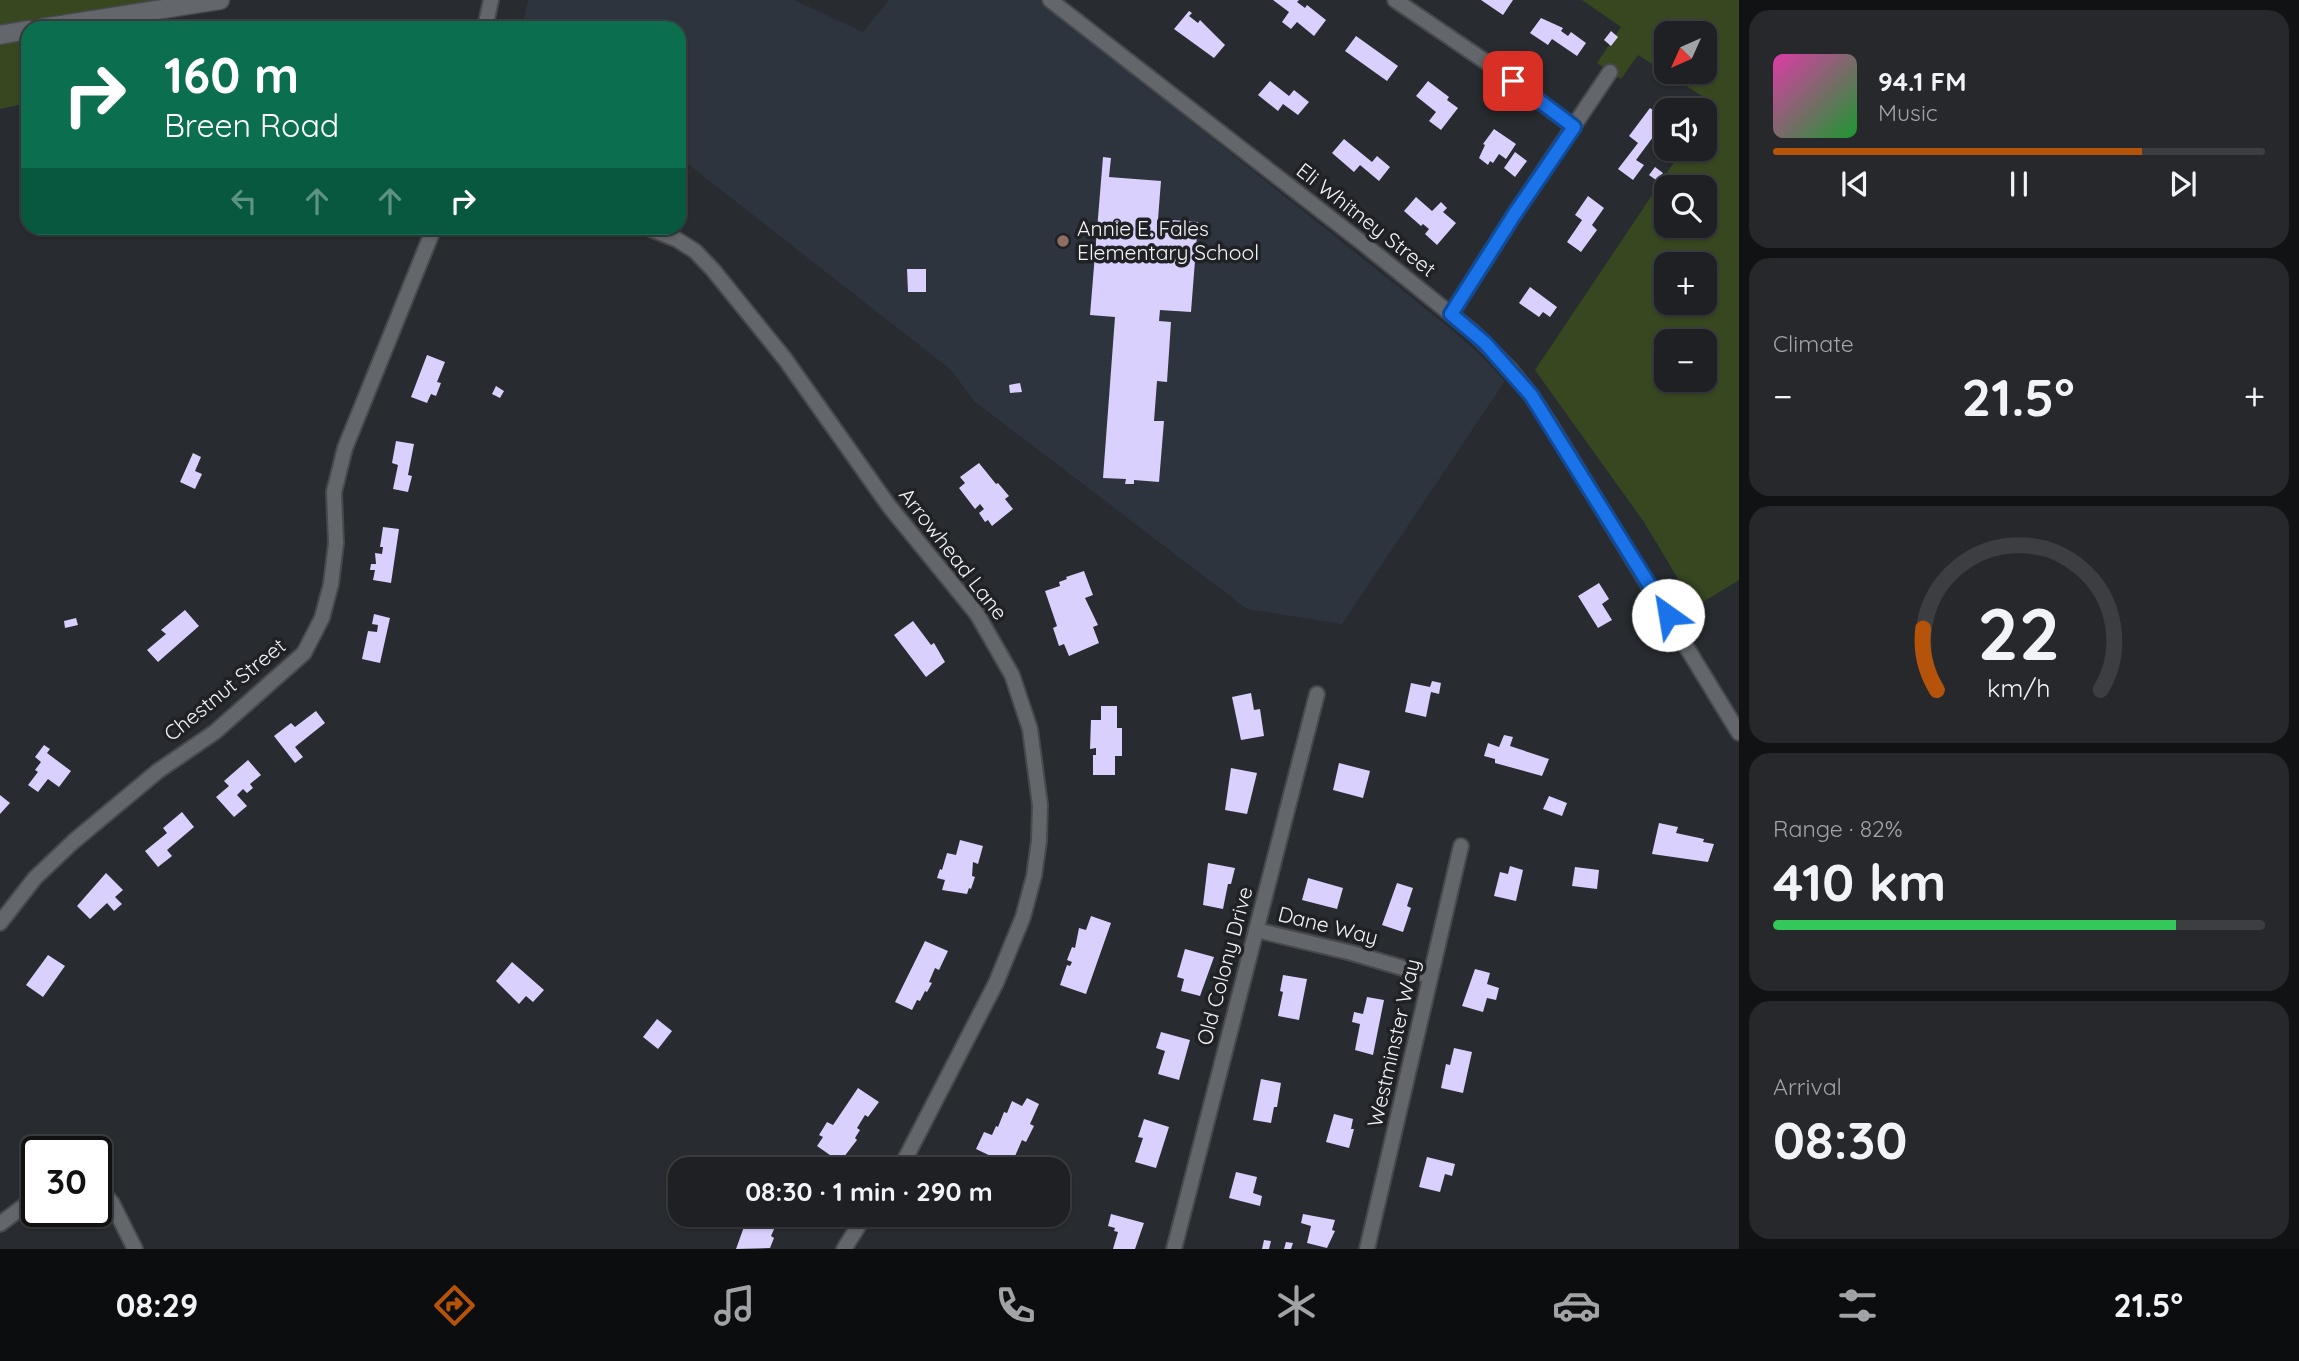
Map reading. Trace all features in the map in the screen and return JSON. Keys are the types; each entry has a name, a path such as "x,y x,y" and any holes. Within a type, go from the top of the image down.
{"street":[{"path":"86,21 220,0"},
{"path":"486,21 491,0"},
{"name":"Eli Whitney Street","path":"1050,0 1485,343 1531,395 1739,733"},
{"path":"1395,0 1492,66 1574,127"},
{"path":"0,34 21,31"},
{"path":"1451,314 1610,72"},
{"name":"Chestnut Street","path":"0,923 35,878 74,841 158,771 215,732 304,653 322,618 331,584 335,543 334,492 345,448 431,235"},
{"name":"Arrowhead Lane","path":"666,235 695,251 714,271 785,359 889,506 977,614 1012,676 1030,730 1040,805 1039,841 1034,876 1023,917 996,983 906,1157"},
{"name":"Old Colony Drive","path":"1174,1249 1317,694"},
{"name":"Westminster Way","path":"1367,1249 1461,846"},
{"name":"Dane Way","path":"1256,930 1352,953 1430,976"},
{"path":"112,1202 135,1249"},
{"path":"0,1224 21,1208"},
{"path":"844,1249 858,1227"}],"shaded area":[{"name":"Annie E. Fales Elementary School","path":"528,0 794,0 863,32 889,0 1039,0 1446,325 1505,381 1342,624 1247,609 974,401 951,370 686,162 686,21 524,21"}],"green space":[{"path":"0,0 158,0 155,21 21,21 21,104 0,109"},
{"path":"1582,0 1739,0 1739,580 1695,607 1644,522 1535,370 1654,192 1654,238 1717,238 1717,175 1666,175 1675,161 1717,161 1717,98 1705,98 1683,84 1717,84 1717,21 1654,21 1654,65 1638,55 1621,79 1597,63 1621,27"}],"building":[{"path":"1273,0 1299,0 1297,2 1305,8 1307,5 1326,20 1314,36 1297,22 1291,29 1282,22 1289,12"},
{"path":"1481,0 1513,0 1503,15"},
{"path":"1189,11 1192,13 1189,16 1198,23 1200,20 1225,45 1214,58 1174,29"},
{"path":"1541,18 1563,28 1561,31 1568,36 1571,32 1586,43 1577,56 1552,39 1548,45 1530,33"},
{"path":"1611,31 1618,37 1611,46 1604,40"},
{"path":"1356,36 1398,66 1387,81 1345,51"},
{"path":"1270,81 1289,96 1294,90 1309,102 1298,115 1283,104 1278,111 1258,95"},
{"path":"1428,81 1449,97 1447,100 1458,108 1441,130 1429,121 1436,112 1416,96"},
{"path":"1650,108 1654,111 1654,136 1636,160 1644,165 1633,180 1618,169 1638,143 1629,136"},
{"path":"1494,129 1516,144 1506,159 1499,154 1493,163 1490,161 1488,165 1479,158 1485,145 1483,144"},
{"path":"1344,139 1372,162 1377,156 1390,167 1379,181 1360,165 1354,172 1332,153"},
{"path":"1515,152 1527,161 1515,177 1504,168"},
{"path":"1103,157 1111,158 1109,177 1161,181 1158,219 1198,222 1191,312 1160,310 1159,321 1171,322 1167,382 1157,381 1154,421 1164,421 1159,482 1134,480 1134,484 1125,484 1126,479 1103,478 1115,317 1090,315"},
{"path":"1655,167 1663,173 1654,175 1654,179 1649,175"},
{"path":"1588,196 1604,208 1592,225 1597,230 1581,252 1567,242 1582,220 1575,215"},
{"path":"1416,197 1432,211 1441,202 1447,208 1443,212 1456,223 1437,245 1425,234 1429,229 1423,224 1421,226 1404,211"},
{"path":"907,269 926,269 926,292 908,292"},
{"path":"1530,287 1557,307 1550,317 1543,312 1539,317 1519,303"},
{"path":"427,355 445,362 437,382 441,383 436,396 431,394 427,403 411,397"},
{"path":"1020,383 1022,392 1010,393 1009,385"},
{"path":"496,386 504,391 500,398 492,394"},
{"path":"396,441 414,444 408,475 412,476 408,492 393,489 398,465 392,463"},
{"path":"193,453 201,457 195,471 202,474 195,489 180,482"},
{"path":"979,463 1009,496 1005,499 1013,509 992,526 988,520 985,522 979,513 984,509 980,504 975,509 959,488 965,483 960,477"},
{"path":"383,527 399,529 391,583 373,580 375,570 370,570 371,564 376,564 375,553 382,554 383,547 380,547"},
{"path":"1084,571 1093,595 1085,598 1098,625 1093,627 1099,643 1069,656 1064,644 1059,646 1053,628 1057,626 1045,591 1060,586 1059,582 1067,579 1066,577"},
{"path":"1599,583 1609,599 1602,604 1612,620 1598,628 1578,596"},
{"path":"185,610 199,626 158,662 147,650 166,634 161,630"},
{"path":"374,614 390,618 380,663 362,659 368,631 377,632 378,625 372,624"},
{"path":"76,618 78,625 65,628 64,621"},
{"path":"913,621 931,645 934,643 945,662 926,677 894,635"},
{"path":"1432,681 1441,683 1439,694 1431,692 1426,717 1405,712 1411,683 1430,687"},
{"path":"1251,693 1254,710 1260,709 1264,736 1241,740 1232,697"},
{"path":"1101,706 1117,706 1117,728 1122,728 1122,756 1115,756 1115,775 1093,775 1093,755 1096,755 1096,748 1090,749 1091,720 1101,720"},
{"path":"316,711 325,723 295,747 303,757 295,763 274,736 291,723 295,727"},
{"path":"1504,735 1513,737 1510,746 1549,759 1542,776 1495,763 1495,759 1484,756 1488,743 1499,747"},
{"path":"44,745 50,749 47,753 71,771 59,787 48,779 38,792 28,785 38,772 35,770 41,762 35,757"},
{"path":"248,760 261,775 250,784 253,788 247,793 243,789 237,795 247,806 234,817 216,797 229,786 224,781"},
{"path":"1339,763 1370,771 1363,798 1333,790"},
{"path":"1231,768 1257,773 1247,814 1225,810"},
{"path":"0,795 10,803 0,814"},
{"path":"1549,796 1567,803 1562,816 1543,809"},
{"path":"182,812 194,827 167,850 172,856 158,867 145,851 167,833 163,828"},
{"path":"1659,823 1678,827 1676,833 1714,844 1708,862 1652,854"},
{"path":"960,840 983,846 978,864 973,862 972,876 975,877 967,894 942,890 945,880 937,878 947,853 956,855"},
{"path":"1208,863 1235,868 1231,884 1228,884 1223,909 1203,905"},
{"path":"1510,866 1523,870 1516,901 1494,896 1500,872 1508,874"},
{"path":"1575,867 1599,870 1597,889 1572,886"},
{"path":"106,873 123,890 115,897 122,904 114,911 107,903 90,919 77,906"},
{"path":"1308,878 1343,888 1337,909 1302,900"},
{"path":"1397,883 1413,888 1407,906 1411,908 1403,932 1382,925"},
{"path":"1091,916 1111,923 1086,994 1060,985 1067,965 1070,966 1072,962 1067,960 1072,947 1075,948 1079,928 1086,930"},
{"path":"925,941 948,951 939,970 935,968 927,992 925,991 920,1001 917,1000 912,1010 895,1002"},
{"path":"1185,949 1214,957 1200,996 1181,991 1184,979 1177,977"},
{"path":"48,955 65,966 43,997 26,985"},
{"path":"512,962 544,990 533,1002 526,996 519,1004 496,981"},
{"path":"1475,969 1490,973 1487,984 1499,988 1496,1000 1487,998 1483,1012 1462,1006"},
{"path":"1283,975 1307,979 1299,1020 1278,1016"},
{"path":"1367,997 1384,1000 1373,1055 1355,1050 1360,1024 1352,1022 1354,1012 1363,1014"},
{"path":"657,1019 672,1031 658,1049 643,1037"},
{"path":"1161,1032 1190,1040 1179,1080 1158,1074 1165,1051 1156,1048"},
{"path":"1454,1048 1472,1052 1463,1093 1441,1088 1446,1064 1450,1065"},
{"path":"1261,1079 1281,1083 1271,1123 1253,1120"},
{"path":"858,1088 879,1102 868,1117 865,1115 857,1128 860,1130 855,1138 857,1140 844,1157 833,1157 817,1146 823,1137 819,1135 827,1122 833,1125"},
{"path":"1027,1098 1039,1104 1030,1124 1034,1126 1026,1142 1022,1140 1015,1157 993,1157 976,1149 984,1132 992,1135 996,1126 998,1127 1012,1101 1022,1106"},
{"path":"1334,1114 1353,1119 1351,1129 1354,1129 1349,1148 1326,1142"},
{"path":"1144,1119 1169,1127 1156,1168 1135,1162 1143,1138 1138,1137"},
{"path":"1427,1157 1455,1164 1452,1176 1445,1174 1440,1192 1419,1187"},
{"path":"1236,1172 1257,1177 1253,1193 1262,1196 1260,1206 1229,1198"},
{"path":"1111,1214 1144,1223 1135,1249 1113,1249 1118,1232 1108,1226"},
{"path":"1303,1214 1335,1220 1332,1230 1335,1231 1327,1248 1307,1243 1311,1226 1301,1223"},
{"path":"744,1227 775,1227 770,1248 736,1249"},
{"path":"1264,1240 1271,1241 1269,1249 1262,1249"},
{"path":"1286,1242 1293,1243 1291,1249 1284,1249"}],"place":[{"name":"Annie E. Fales Elementary School","path":"1063,241"}],"route":[{"path":"1513,81 1574,127 1451,314 1485,343 1531,395 1668,615"}]}
